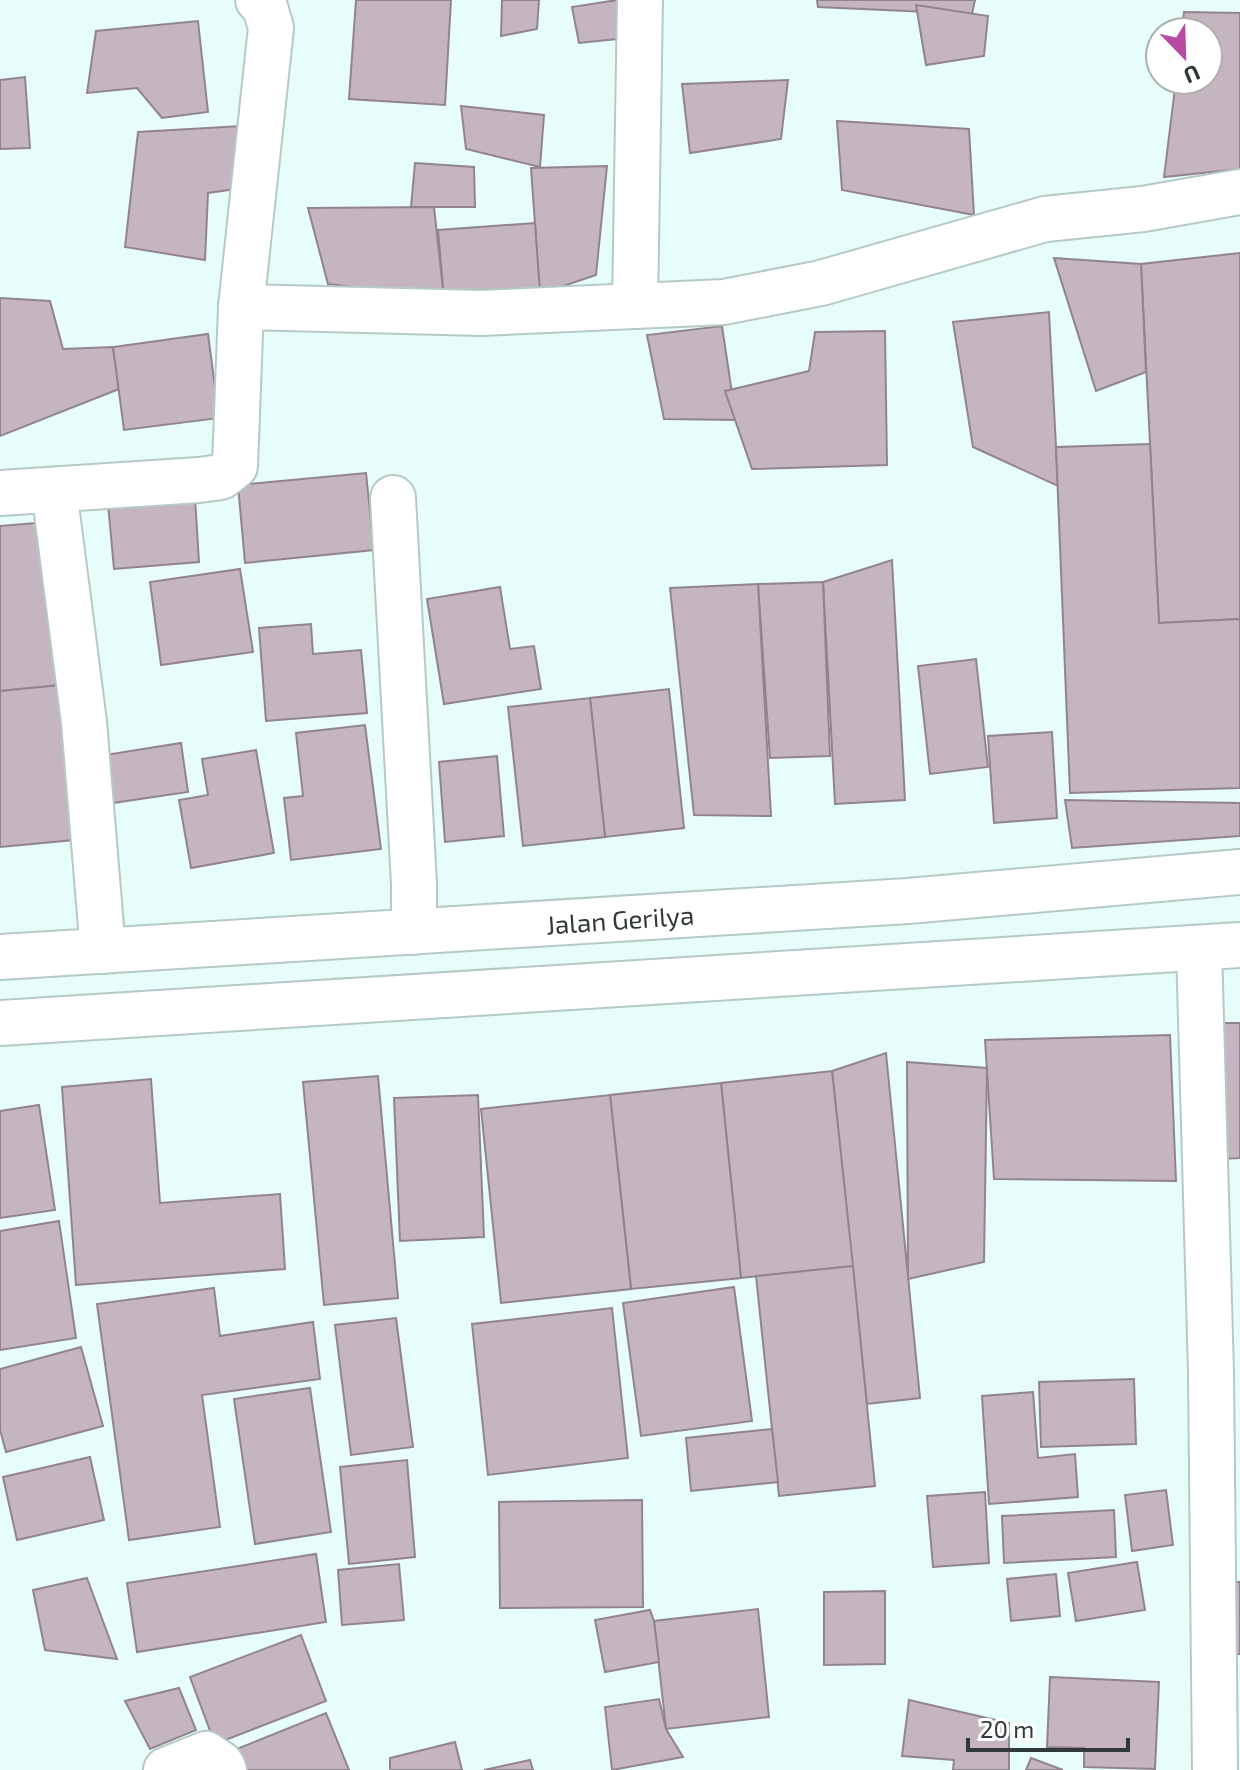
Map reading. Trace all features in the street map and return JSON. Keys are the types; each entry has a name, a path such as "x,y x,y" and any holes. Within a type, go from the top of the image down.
{"main road":[{"path":"0,493 199,480 221,477 235,466 241,307 271,28 265,7 258,0"},
{"path":"635,306 640,0"},
{"path":"241,307 481,313 724,302 821,283 1045,219 1143,209 1240,192"},
{"path":"54,490 84,722 103,951"},
{"path":"393,498 414,932"},
{"name":"Jalan Gerilya","path":"0,957 908,901 1240,872"},
{"path":"908,901 916,966"},
{"path":"0,1023 1219,946 1211,1372 1215,1770"},
{"path":"166,1770 206,1754 221,1764 224,1770"}],"building":[{"path":"356,0 451,0 445,105 349,99"},
{"path":"502,0 539,0 537,29 501,36"},
{"path":"617,0 617,39 579,43 572,7"},
{"path":"817,0 975,0 972,14 818,7"},
{"path":"916,5 988,16 984,56 926,65"},
{"path":"1184,12 1240,13 1240,169 1164,177 1174,96 1224,96 1224,16 1184,16"},
{"path":"198,21 208,112 162,118 137,88 87,93 96,31"},
{"path":"25,77 30,148 0,149 0,80"},
{"path":"788,80 781,139 690,153 682,84"},
{"path":"461,106 544,115 540,167 466,149"},
{"path":"837,121 969,129 974,215 842,190"},
{"path":"241,126 244,188 208,193 205,260 125,247 138,132"},
{"path":"415,163 474,167 475,207 411,207"},
{"path":"607,166 596,275 540,294 531,168"},
{"path":"434,207 444,298 328,284 308,208"},
{"path":"535,223 540,294 444,298 438,230"},
{"path":"1240,253 1240,619 1159,623 1141,264"},
{"path":"1054,258 1141,264 1146,372 1096,391"},
{"path":"0,298 50,301 63,349 113,347 119,389 0,436"},
{"path":"1049,312 1058,486 973,447 953,322"},
{"path":"722,326 736,420 664,419 647,335"},
{"path":"885,331 887,465 752,469 725,391 809,371 815,332"},
{"path":"208,334 219,418 124,430 113,347"},
{"path":"1150,444 1159,623 1240,619 1240,788 1070,793 1056,447"},
{"path":"366,473 374,550 245,563 238,485"},
{"path":"195,498 199,562 114,569 108,504"},
{"path":"48,522 61,685 0,691 0,526"},
{"path":"892,560 905,800 835,804 823,582"},
{"path":"240,569 253,652 161,665 150,582"},
{"path":"823,582 830,756 770,758 758,584"},
{"path":"758,584 771,816 694,815 670,588"},
{"path":"500,587 510,649 534,646 541,689 444,704 427,599"},
{"path":"311,624 313,654 361,650 367,713 266,721 259,628"},
{"path":"976,659 988,767 930,774 918,666"},
{"path":"61,685 74,840 0,847 0,691"},
{"path":"669,689 684,828 605,837 590,698"},
{"path":"590,698 605,837 523,846 508,707"},
{"path":"365,725 381,849 291,860 284,798 303,796 296,733"},
{"path":"1052,732 1057,818 994,823 988,736"},
{"path":"181,743 188,792 106,804 99,756"},
{"path":"256,750 274,853 191,868 179,800 208,795 202,759"},
{"path":"497,756 504,836 445,842 439,762"},
{"path":"1065,800 1240,803 1240,836 1072,848"},
{"path":"1205,1023 1240,1023 1240,1158 1223,1159"},
{"path":"1170,1035 1176,1181 994,1179 985,1040"},
{"path":"886,1053 920,1398 867,1404 832,1071"},
{"path":"907,1062 987,1068 984,1262 908,1279"},
{"path":"832,1071 853,1266 741,1278 721,1083"},
{"path":"378,1076 398,1298 324,1305 303,1082"},
{"path":"151,1079 160,1203 280,1194 285,1269 76,1285 62,1087"},
{"path":"721,1083 741,1278 631,1289 610,1095"},
{"path":"478,1095 484,1237 400,1241 394,1098"},
{"path":"610,1095 631,1289 501,1303 481,1109"},
{"path":"39,1105 55,1210 0,1218 0,1111"},
{"path":"59,1221 76,1338 0,1350 0,1231"},
{"path":"853,1266 875,1486 779,1496 756,1276"},
{"path":"734,1287 752,1421 641,1436 623,1303"},
{"path":"214,1288 220,1336 313,1322 320,1379 202,1395 220,1527 129,1540 97,1304"},
{"path":"612,1308 628,1458 488,1475 472,1324"},
{"path":"396,1318 413,1447 351,1455 335,1325"},
{"path":"81,1347 103,1426 6,1452 0,1430 0,1369"},
{"path":"1134,1379 1136,1444 1041,1447 1039,1382"},
{"path":"310,1388 331,1532 255,1544 234,1399"},
{"path":"1033,1392 1038,1458 1075,1454 1078,1497 989,1504 982,1396"},
{"path":"772,1429 778,1482 691,1491 686,1438"},
{"path":"90,1457 104,1520 17,1540 3,1477"},
{"path":"407,1460 415,1557 349,1564 340,1467"},
{"path":"1166,1490 1173,1545 1132,1551 1125,1495"},
{"path":"985,1492 989,1563 933,1567 927,1496"},
{"path":"642,1500 643,1607 500,1608 499,1502"},
{"path":"1114,1510 1116,1557 1004,1563 1002,1516"},
{"path":"316,1554 326,1622 137,1652 127,1583"},
{"path":"1137,1562 1145,1610 1076,1621 1068,1573"},
{"path":"399,1564 404,1620 342,1625 338,1570"},
{"path":"1056,1574 1060,1616 1011,1621 1007,1579"},
{"path":"87,1578 117,1659 45,1650 33,1590"},
{"path":"1232,1582 1240,1582 1240,1654 1230,1654"},
{"path":"885,1591 885,1664 824,1665 824,1592"},
{"path":"758,1609 769,1717 666,1729 654,1621"},
{"path":"650,1610 659,1662 605,1672 595,1620"},
{"path":"301,1635 326,1701 215,1744 190,1677"},
{"path":"1050,1677 1159,1682 1155,1769 1084,1767 1084,1748 1047,1747"},
{"path":"179,1688 196,1730 150,1749 125,1701"},
{"path":"659,1699 666,1729 683,1757 612,1770 605,1707"},
{"path":"909,1700 1009,1723 1009,1770 953,1770 954,1760 902,1756"},
{"path":"326,1713 349,1770 228,1770 222,1755"},
{"path":"455,1742 462,1770 390,1770 390,1758"},
{"path":"1031,1758 1063,1770 1026,1770"},
{"path":"530,1760 533,1770 484,1770"}]}
